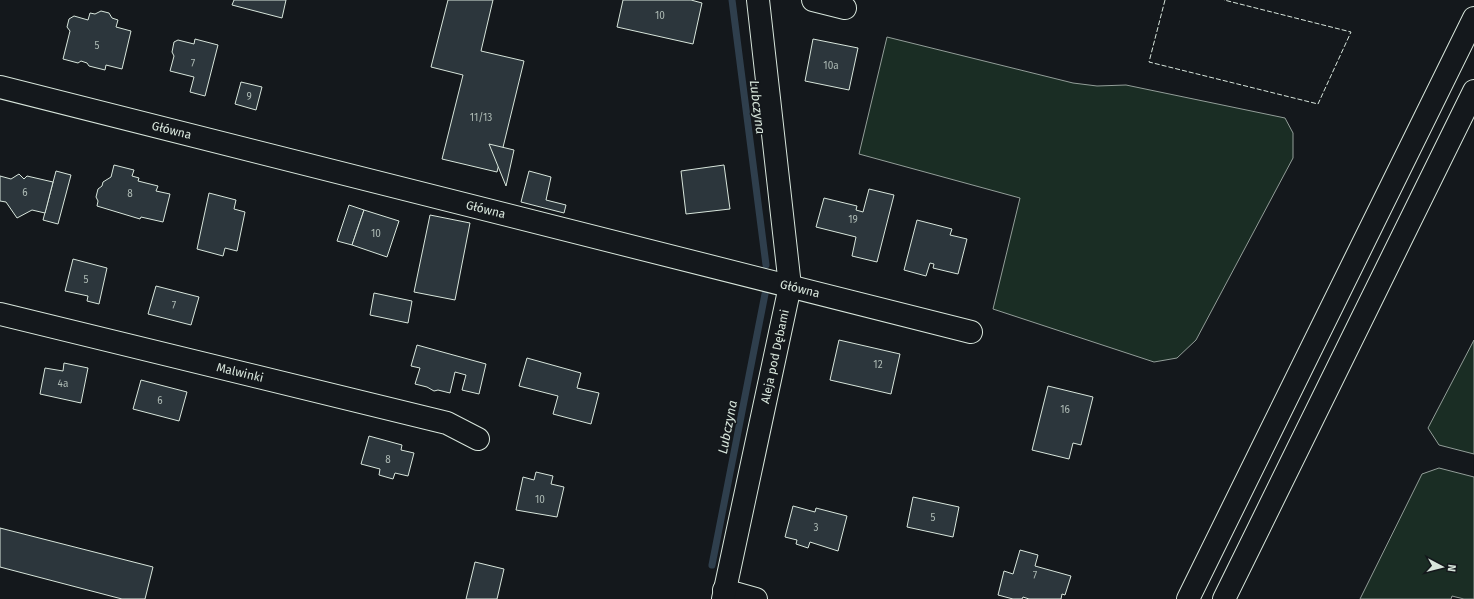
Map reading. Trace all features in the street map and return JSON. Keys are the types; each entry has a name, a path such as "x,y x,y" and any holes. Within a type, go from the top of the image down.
{"street":[{"name":"Aleja pod Dębami","path":"756,599 723,595 790,286 758,0"},
{"path":"813,0 845,8"},
{"path":"1188,599 1474,18"},
{"name":"Główna","path":"0,87 971,332"},
{"path":"1224,599 1474,91"},
{"name":"Malwinki","path":"0,314 447,424 478,439"}],"green space":[{"path":"887,37 1073,83 1097,86 1126,85 1285,118 1293,133 1293,158 1196,340 1177,358 1154,362 993,309 1020,198 859,154"},
{"path":"1474,340 1474,454 1439,445 1428,428"},
{"path":"1439,468 1474,477 1474,599 1464,599 1452,596 1451,599 1360,599 1422,474"}],"building":[{"path":"234,0 286,0 282,18 232,5"},
{"path":"448,0 493,0 481,51 524,61 497,172 442,159 463,75 431,67"},
{"path":"623,0 691,0 702,3 693,44 617,27"},
{"path":"101,11 109,13 112,18 118,20 116,27 131,31 122,69 106,65 105,70 89,66 87,63 81,61 78,63 63,59 70,31 67,27 69,19 74,16 88,20 90,13 95,14"},
{"path":"195,39 218,45 205,96 190,92 194,77 170,71 174,56 172,52 174,42 178,40 194,44"},
{"path":"813,39 858,48 849,90 805,81"},
{"path":"241,82 262,87 256,110 235,104"},
{"path":"489,144 514,150 506,186"},
{"path":"114,165 134,170 132,176 139,178 138,181 158,186 156,191 170,194 163,222 141,217 140,219 97,206 98,201 96,197 98,189 102,186 103,182 111,177"},
{"path":"724,165 730,209 686,214 681,171"},
{"path":"56,171 71,175 58,224 43,220"},
{"path":"529,171 551,177 546,200 566,205 564,213 521,202"},
{"path":"19,174 24,179 27,176 53,182 45,213 32,210 17,218 6,202 0,201 0,176 11,179"},
{"path":"869,189 894,195 877,262 852,256 856,237 816,227 824,198 857,206 856,210 863,212"},
{"path":"209,193 236,200 234,209 245,212 237,251 225,248 223,256 197,249"},
{"path":"349,205 364,210 352,245 337,241"},
{"path":"364,210 399,221 387,257 352,245"},
{"path":"430,215 470,223 455,300 414,292"},
{"path":"917,220 952,229 950,235 967,239 958,274 933,268 934,264 930,263 926,276 904,270"},
{"path":"73,259 107,268 99,304 87,301 88,296 65,291"},
{"path":"156,286 199,297 191,325 148,314"},
{"path":"374,293 412,301 408,323 370,315"},
{"path":"839,340 900,354 891,394 830,380"},
{"path":"417,345 486,364 479,394 462,390 466,375 455,372 450,393 438,390 434,391 427,387 415,384 420,368 411,366"},
{"path":"527,358 581,373 577,388 599,393 591,424 553,414 558,396 519,386"},
{"path":"64,363 88,368 81,403 40,394 45,368 63,371"},
{"path":"141,380 187,392 179,421 133,409"},
{"path":"1048,386 1093,397 1081,445 1073,443 1069,459 1032,450"},
{"path":"369,436 402,445 401,450 414,453 408,476 395,473 393,479 379,475 380,469 361,464"},
{"path":"536,472 553,476 551,484 564,487 557,517 516,510 523,477 534,480"},
{"path":"913,497 959,507 953,537 907,527"},
{"path":"793,506 815,512 816,508 847,516 838,551 810,542 808,548 796,544 797,540 785,537"},
{"path":"0,528 153,567 145,599 122,599 0,567"},
{"path":"1020,550 1038,555 1035,566 1071,576 1065,595 1062,594 1061,599 1029,599 1023,597 1022,599 1013,599 998,595 1004,571 1013,574"},
{"path":"475,562 504,569 497,599 466,599"}],"waterway":[{"name":"Lubczyna","path":"732,0 766,265"},
{"name":"Lubczyna","path":"712,565 765,294"}],"fence":[{"path":"1165,0 1149,62 1318,104 1351,32 1224,0"}]}
